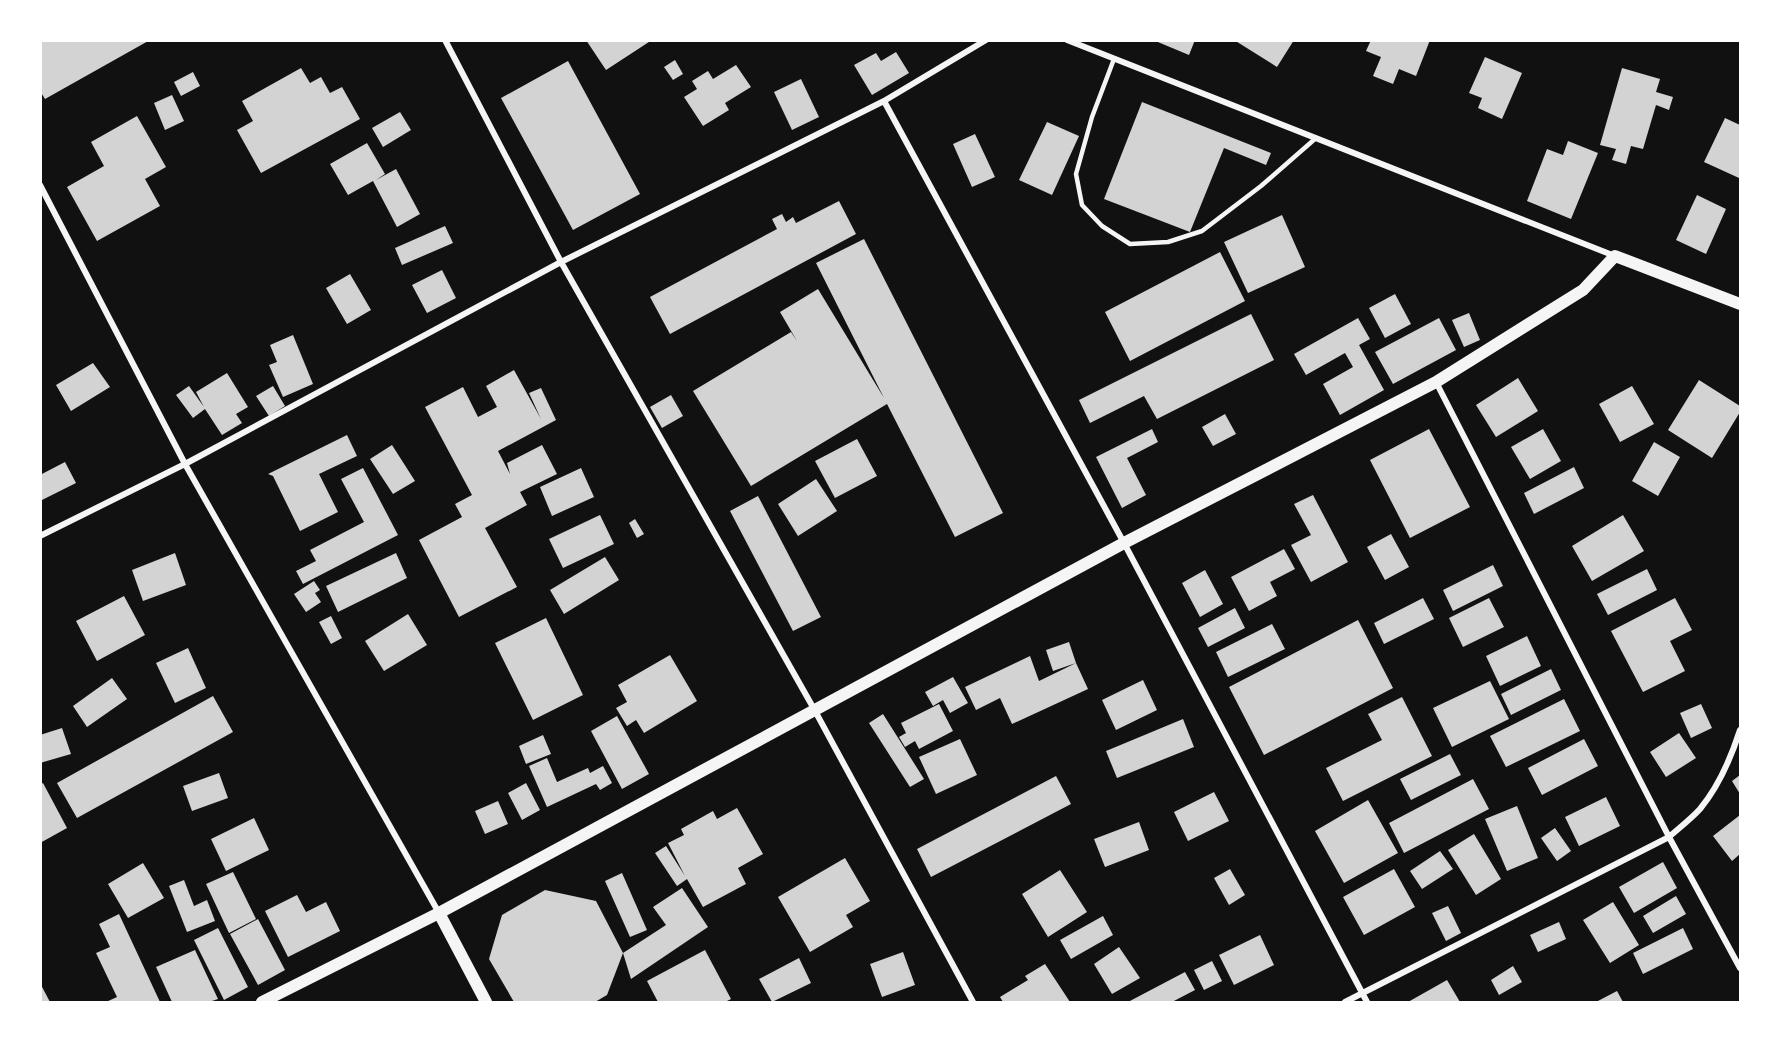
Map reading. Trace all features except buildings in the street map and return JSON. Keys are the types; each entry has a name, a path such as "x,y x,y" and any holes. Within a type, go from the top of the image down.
{"main road":[{"path":"262,1002 439,913 1124,543 1436,382 1583,290 1615,256 1740,304"},
{"path":"439,913 486,1002"}],"street":[{"path":"445,40 561,262 814,709 973,1002"},
{"path":"40,536 185,464 561,262 884,101 986,40"},
{"path":"1067,40 1615,256"},
{"path":"884,101 1124,543 1367,1002"},
{"path":"40,185 185,464 439,913"},
{"path":"1436,382 1669,837 1740,968"},
{"path":"1345,1002 1669,837 1699,810 1717,785 1733,754 1740,730"}],"lane":[{"path":"1114,59 1092,117 1076,174 1082,205 1102,226 1130,244 1168,242 1202,231 1261,186 1316,138"}]}
